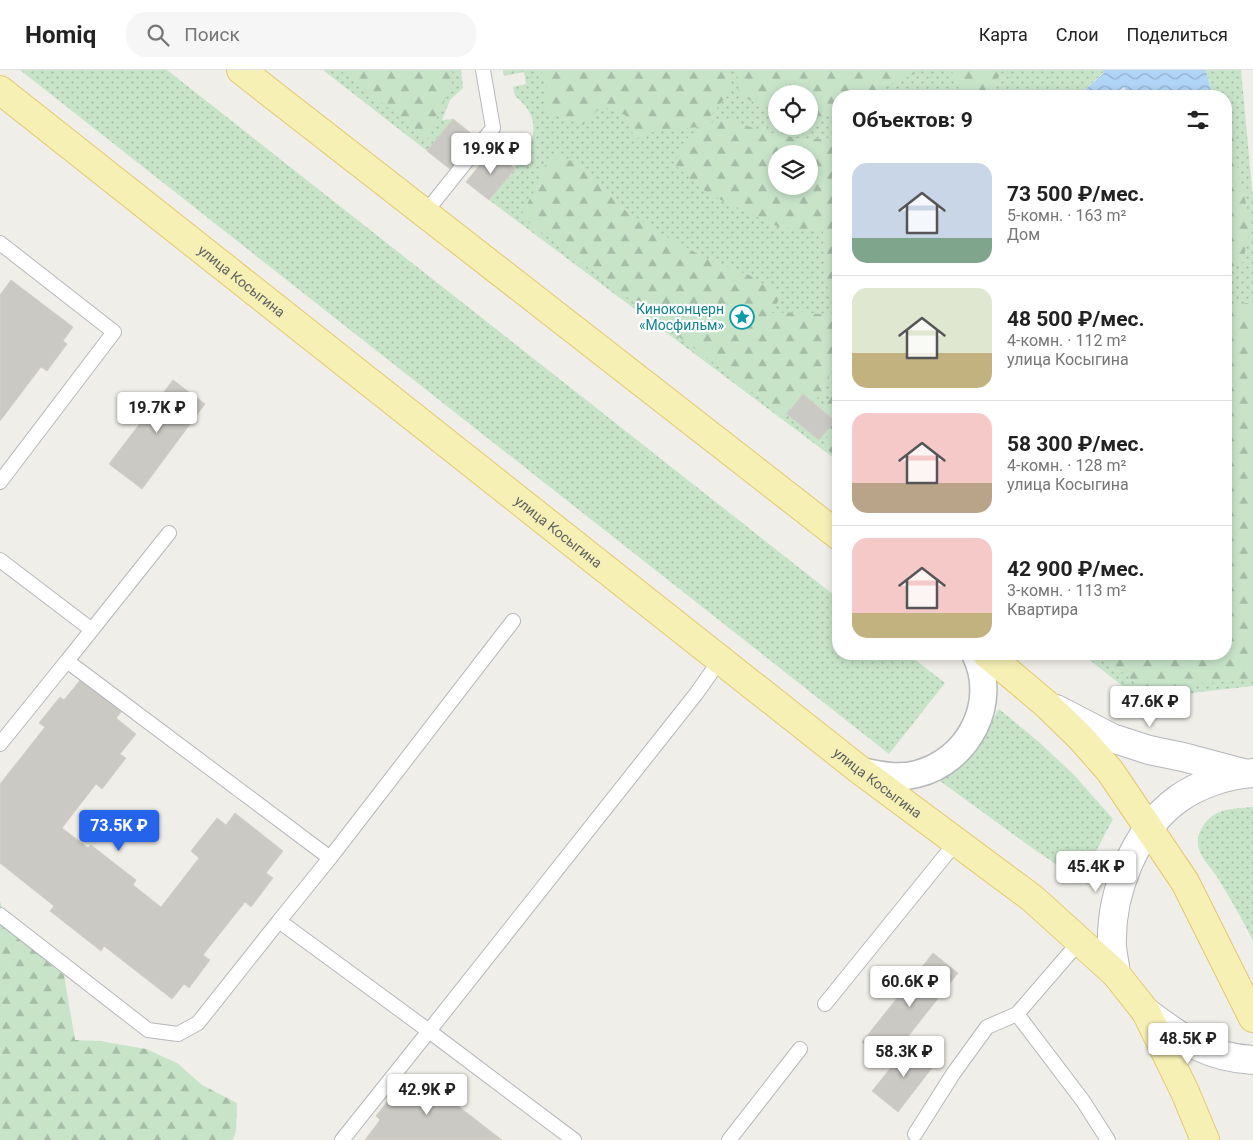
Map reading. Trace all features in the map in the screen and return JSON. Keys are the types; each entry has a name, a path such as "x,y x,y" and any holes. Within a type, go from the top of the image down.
{"main road":[{"path":"242,70 832,531"},
{"name":"улица Косыгина","path":"0,90 861,771 1032,898 1116,974 1146,1012 1185,1092 1205,1140"},
{"path":"994,660 1046,704 1081,738 1110,771 1185,882 1253,1018"},
{"name":"улица Косыгина","path":"1046,704 1112,738 1148,750 1249,773"},
{"name":"улица Косыгина","path":"1116,974 1112,948 1117,896 1125,872 1137,847 1150,828 1178,799 1220,779 1249,773"},
{"name":"улица Косыгина","path":"1146,1012 1176,1033 1207,1051 1238,1059 1253,1060"}],"street":[{"path":"861,771 902,777 931,770 956,754 974,730 983,702 981,672 977,660"}],"lane":[{"path":"425,213 493,128 483,70"},
{"path":"0,243 114,332 0,482"},
{"path":"0,744 170,533"},
{"path":"0,560 92,630"},
{"path":"0,915 148,1030 178,1034 198,1023 330,858 513,621"},
{"path":"342,1140 689,702 720,660"},
{"path":"67,661 330,858"},
{"path":"825,1004 957,841"},
{"path":"279,921 574,1140"},
{"path":"915,1134 953,1074 987,1027 1018,1014 1080,941"},
{"path":"1018,1014 1083,1101 1108,1140"},
{"path":"729,1140 800,1049"}],"green space":[{"path":"20,70 167,70 832,593 832,660 916,660 945,683 889,754"},
{"path":"323,70 461,70 463,88 450,100 442,120 453,119 427,151"},
{"path":"340,70 452,70 453,80 428,139"},
{"name":"Киноконцерн «Мосфильм»","path":"503,70 1103,70 1104,72 1084,90 832,90 832,457 489,200 514,169 505,172 520,163 527,156 529,150 533,136 532,117 526,106 515,96 513,87 526,84 524,72 504,76"},
{"path":"541,70 729,70 731,90 702,127 724,117 768,132 768,135 826,139 832,135 832,297 826,280 823,230 781,228 700,188 675,165 684,143 701,127 658,130 635,139 625,115 602,106 583,125 545,111 547,88"},
{"path":"737,70 924,70 876,90 832,90 832,114 824,119 818,118 818,85 768,85 768,108 760,106 739,94"},
{"path":"952,70 1003,70 987,90 961,90 954,82"},
{"path":"1206,70 1241,70 1253,199 1253,686 1139,699 1090,660 1232,660 1232,90 1211,90"},
{"path":"1232,131 1237,164 1251,226 1242,265 1232,267"},
{"path":"559,155 579,165 623,209 663,235 711,261 749,275 781,295 772,313 805,312 832,316 832,368 824,394 810,402 802,414 782,415 528,222 522,214 543,167"},
{"path":"1253,302 1253,679 1144,689 1106,660 1232,660 1232,306"},
{"path":"832,396 832,453 823,447 831,429 821,414"},
{"path":"999,709 1039,742 1074,775 1113,819 1095,853 1087,885 940,781 973,748"},
{"path":"1253,807 1253,941 1219,880 1202,856 1198,841 1205,823 1210,817 1230,809"},
{"path":"0,901 10,922 26,942 64,975 75,1040 100,1041 146,1049 177,1063 202,1085 237,1103 236,1131 233,1140 0,1140"}],"water":[{"path":"1103,70 1206,70 1211,90 1126,90 1124,87 1120,90 1085,90 1104,73"}],"building":[{"path":"453,119 477,138 451,170 427,151"},
{"path":"492,150 515,169 489,200 466,182"},
{"path":"11,280 73,327 63,341 67,344 47,371 41,367 0,421 0,295"},
{"path":"173,380 205,404 142,489 109,464"},
{"path":"803,394 832,418 832,425 819,440 787,414"},
{"path":"81,679 122,711 116,718 136,734 120,754 126,758 102,789 96,784 62,828 88,848 91,845 136,880 133,885 161,907 199,858 191,851 217,818 226,825 235,813 283,851 266,873 273,878 251,907 245,902 203,955 210,960 189,988 184,984 172,999 104,946 101,951 50,911 54,906 0,863 0,784 45,727 39,723 60,697 64,700"},
{"path":"933,953 958,973 888,1062 862,1042"},
{"path":"910,1044 935,1064 898,1112 872,1091"},
{"path":"435,1075 449,1086 449,1099 502,1140 365,1140 380,1120 376,1116 397,1089 407,1096 418,1079"}],"place":[{"name":"Киноконцерн «Мосфильм»","path":"742,317"}]}
